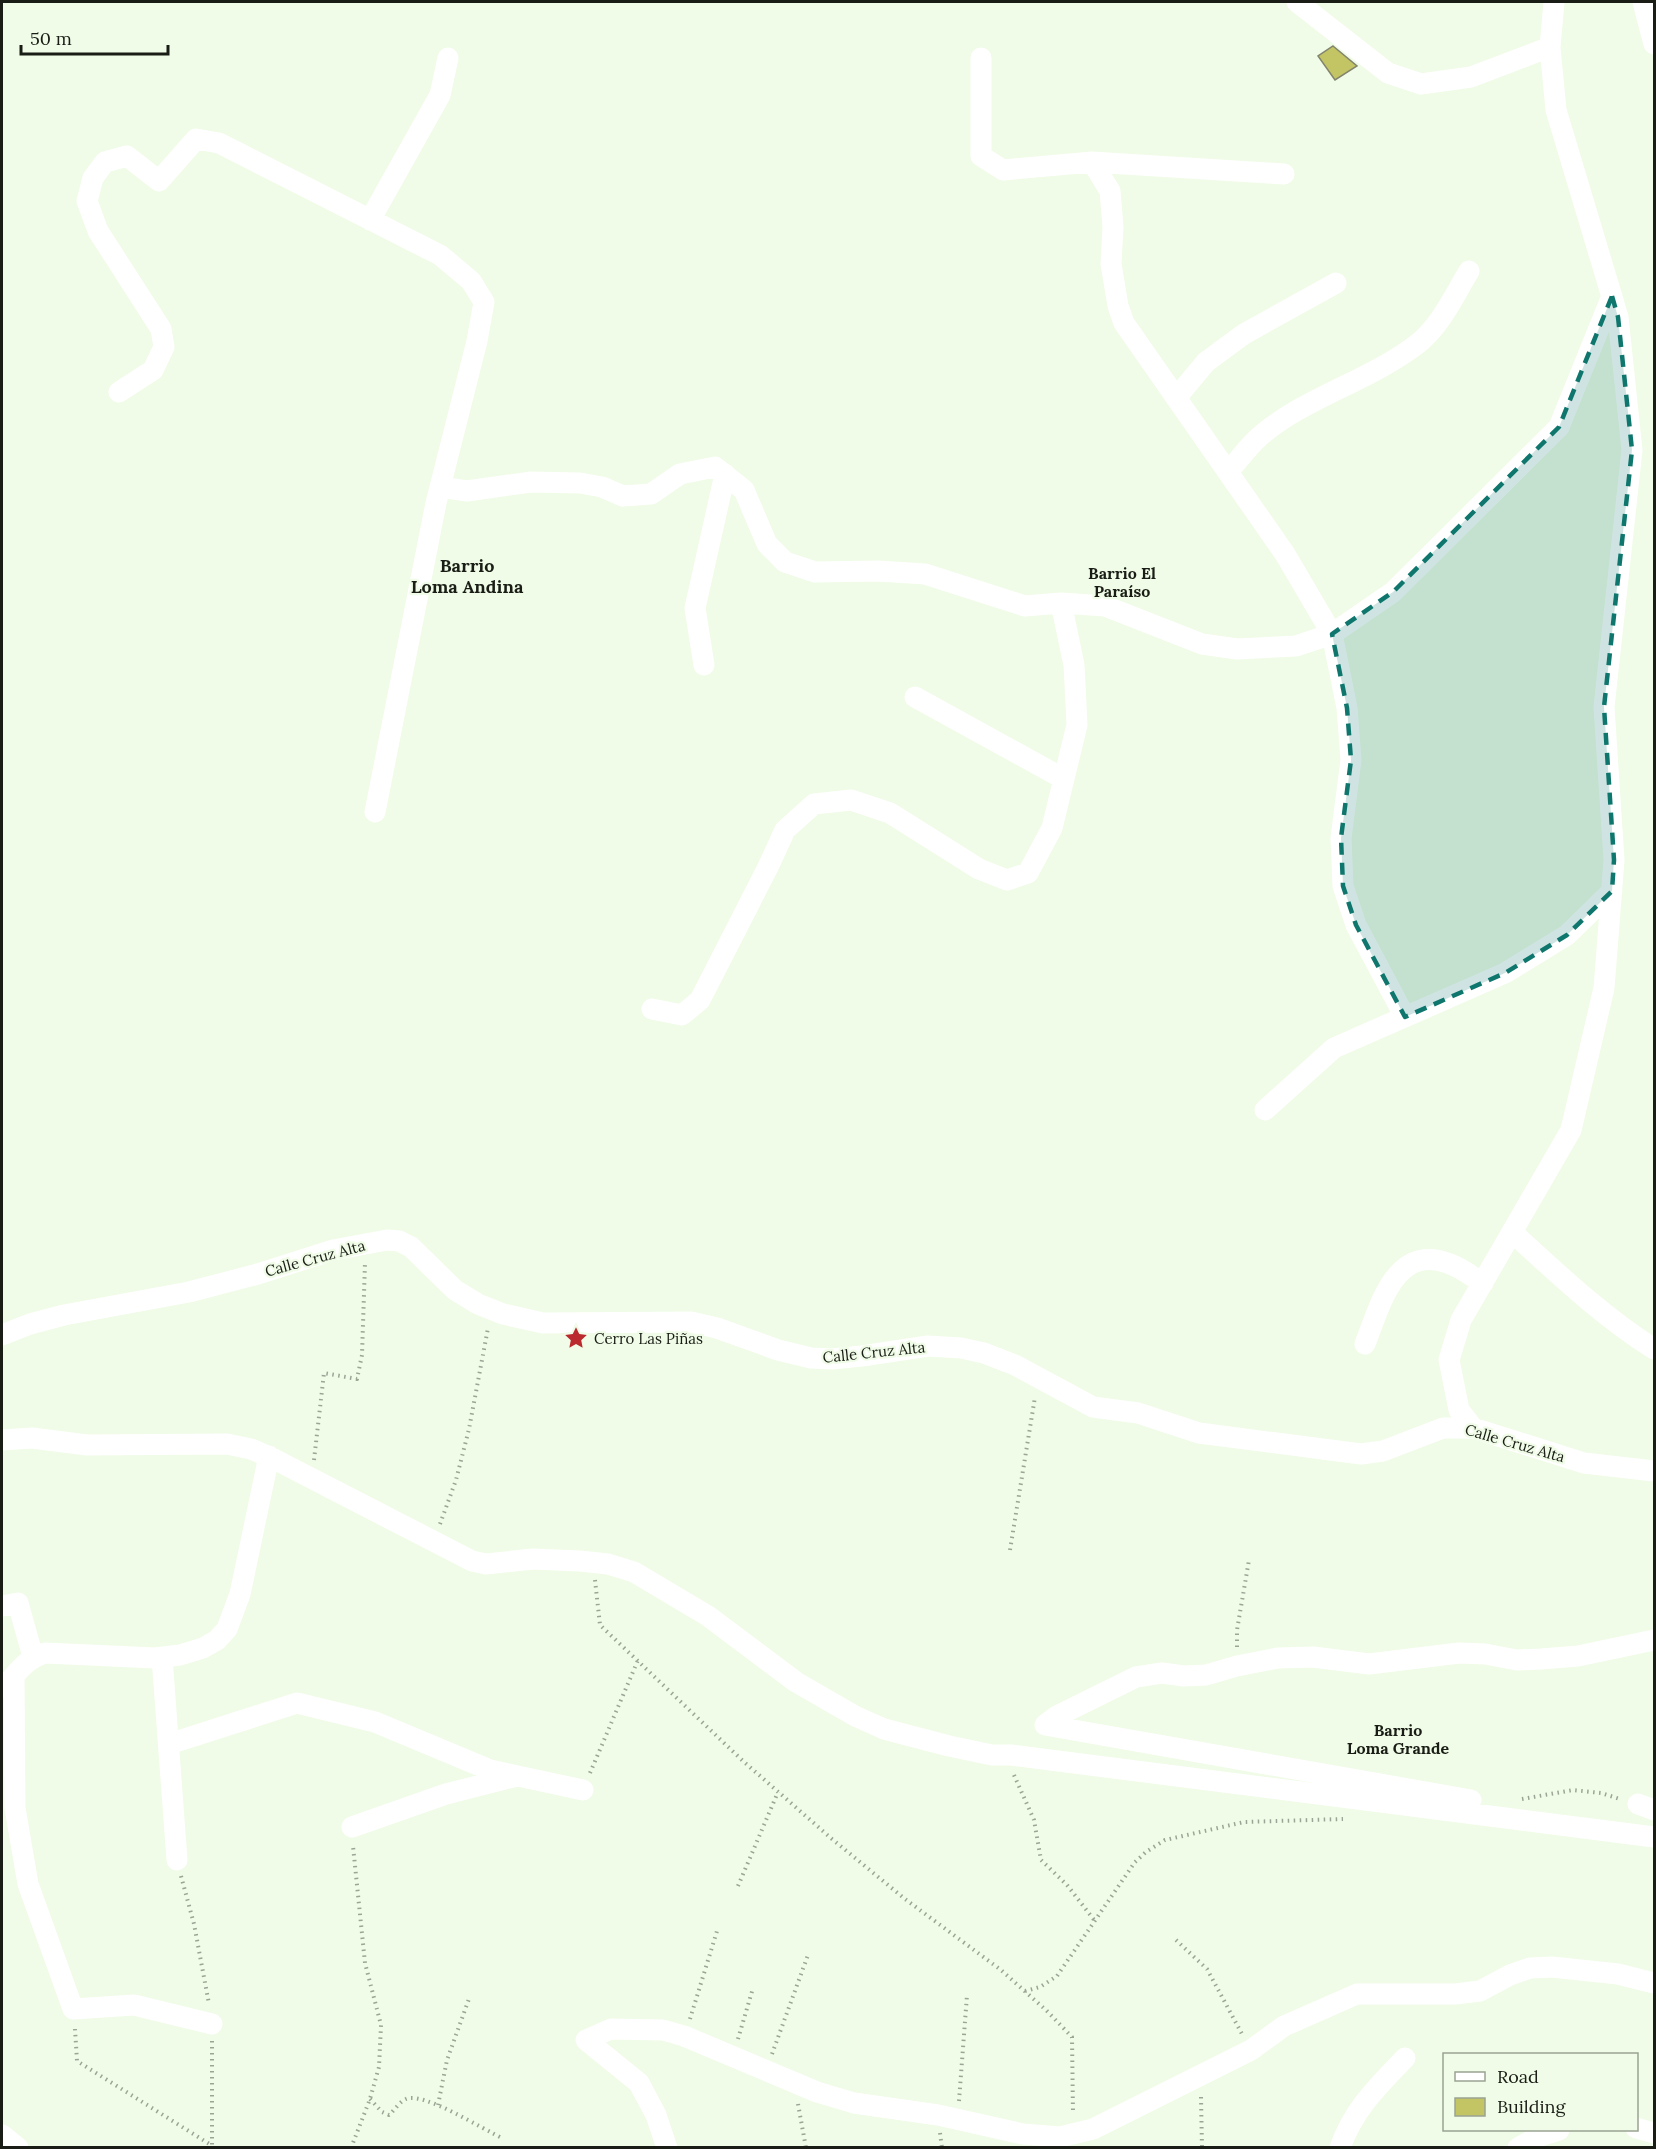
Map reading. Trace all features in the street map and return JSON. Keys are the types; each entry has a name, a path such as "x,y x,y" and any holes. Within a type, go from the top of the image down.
{"street":[{"path":"1297,2 1388,73 1421,84 1470,77 1550,47"},
{"path":"1473,1428 1459,1410 1449,1360 1461,1320 1571,1130 1604,988 1614,860 1604,707 1632,450 1618,317 1556,110 1550,47 1554,2"},
{"path":"1643,2 1654,44"},
{"path":"370,220 440,95 448,58"},
{"path":"981,58 981,156 1003,170 1092,162 1284,174"},
{"path":"119,392 153,369 164,348 161,329 98,231 87,201 93,178 105,162 127,156 159,181 196,139 219,143 440,255 471,281 484,302 477,341 440,487 375,813"},
{"path":"1092,162 1110,191 1113,226 1111,264 1118,306 1124,323 1285,554 1332,633 1347,708 1351,760 1341,838 1343,886 1356,925 1404,1017"},
{"path":"1228,472 1259,437 1290,415 1380,368 1418,344 1441,318 1468,271"},
{"path":"1176,398 1206,362 1244,334 1336,283"},
{"path":"440,487 467,490 531,482 580,483 602,487 623,496 651,494 680,474 715,467 744,490 767,544 785,562 815,572 878,571 926,574 1024,606 1061,603 1105,606 1202,644 1237,649 1296,646 1332,633 1393,592 1559,427 1612,296"},
{"path":"704,665 695,608 725,474"},
{"path":"652,1009 682,1015 699,1000 785,830 813,804 851,800 891,813 979,869 1007,880 1028,873 1052,828 1077,725 1074,665 1061,603"},
{"path":"915,697 1064,779"},
{"path":"1265,1110 1334,1048 1505,973 1567,935 1612,891"},
{"path":"1512,1232 1572,1287 1627,1332 1654,1349"},
{"name":"Calle Cruz Alta","path":"2,1335 30,1324 64,1315 189,1292 333,1251 387,1240 399,1241 411,1246 455,1290 478,1304 503,1314 543,1323 691,1322 717,1328 778,1350 811,1358 832,1359 862,1356 928,1346 961,1348 984,1353 1015,1365 1093,1407 1138,1413 1199,1433 1361,1454 1383,1451 1443,1428 1473,1428 1584,1463 1654,1471"},
{"path":"1365,1344 1387,1288 1401,1270 1422,1259 1450,1263 1483,1283"},
{"path":"2,1440 32,1438 87,1445 227,1444 269,1456 472,1561 486,1564 533,1559 608,1563 634,1572 708,1616 796,1682 855,1716 885,1729 949,1746 992,1755 1654,1834"},
{"path":"212,2024 134,2005 73,2009 28,1884 15,1808 8,1684 33,1657 45,1653 162,1657 180,1655 203,1648 217,1640 227,1629 240,1594 269,1456"},
{"path":"2,1606 18,1603 33,1657"},
{"path":"1654,1640 1578,1656 1541,1659 1517,1660 1485,1654 1459,1653 1369,1664 1313,1657 1278,1658 1206,1675 1184,1676 1162,1673 1136,1677 1057,1716 1045,1725 1654,1834"},
{"path":"162,1657 177,1860"},
{"path":"169,1744 297,1703 375,1722 490,1770 583,1790"},
{"path":"352,1827 446,1794 516,1776"},
{"path":"667,2148 656,2115 639,2082 586,2040 611,2029 663,2030 794,2083 854,2103 958,2120 1023,2134 1060,2136 1093,2129 1251,2050 1284,2026 1357,1995 1455,1994 1480,1990 1530,1968 1552,1967 1618,1974 1654,1983"},
{"path":"1340,2148 1354,2115 1371,2093 1405,2058"},
{"path":"1638,2129 1654,2133"},
{"path":"1518,2148 1537,2137 1556,2131"},
{"path":"2,2135 18,2148"}],"path":[{"path":"312,1479 324,1373 357,1379 362,1355 366,1244"},
{"path":"434,1541 464,1450 492,1310"},
{"path":"1010,1550 1038,1378"},
{"path":"1237,1666 1237,1630 1250,1560"},
{"path":"593,1562 600,1625 778,1792 905,1899 1001,1970 1072,2037 1073,2134"},
{"path":"583,1790 638,1660"},
{"path":"1005,1755 1034,1820 1041,1860 1071,1891 1095,1921"},
{"path":"738,1886 778,1792"},
{"path":"351,2148 370,2099 379,2067 381,2025 365,1963 352,1827"},
{"path":"1024,1991 1040,1987 1057,1976 1123,1878"},
{"path":"684,2037 717,1931"},
{"path":"1176,1940 1207,1969 1251,2050"},
{"path":"766,2071 808,1955"},
{"path":"733,2057 753,1988"},
{"path":"958,2120 967,1995"},
{"path":"438,2106 447,2060 470,1996"},
{"path":"73,2009 77,2061 212,2145"},
{"path":"1200,2077 1202,2148"},
{"path":"794,2083 806,2148"},
{"path":"370,2099 382,2112 389,2115 408,2098 418,2098 450,2110 502,2138"}],"highlighted area":[{"path":"1612,296 1618,317 1632,450 1604,707 1614,860 1612,891 1567,935 1505,973 1405,1017 1356,925 1343,886 1341,838 1351,760 1347,708 1332,634 1393,592 1559,427"}],"building":[{"path":"1333,46 1357,66 1335,80 1318,56"}],"place":[{"name":"Cerro Las Piñas","path":"576,1338"}],"district":[{"name":"Barrio Loma Andina","path":"467,575"},
{"name":"Barrio El Paraíso","path":"1122,582"},
{"name":"Barrio Loma Grande","path":"1398,1739"}]}
